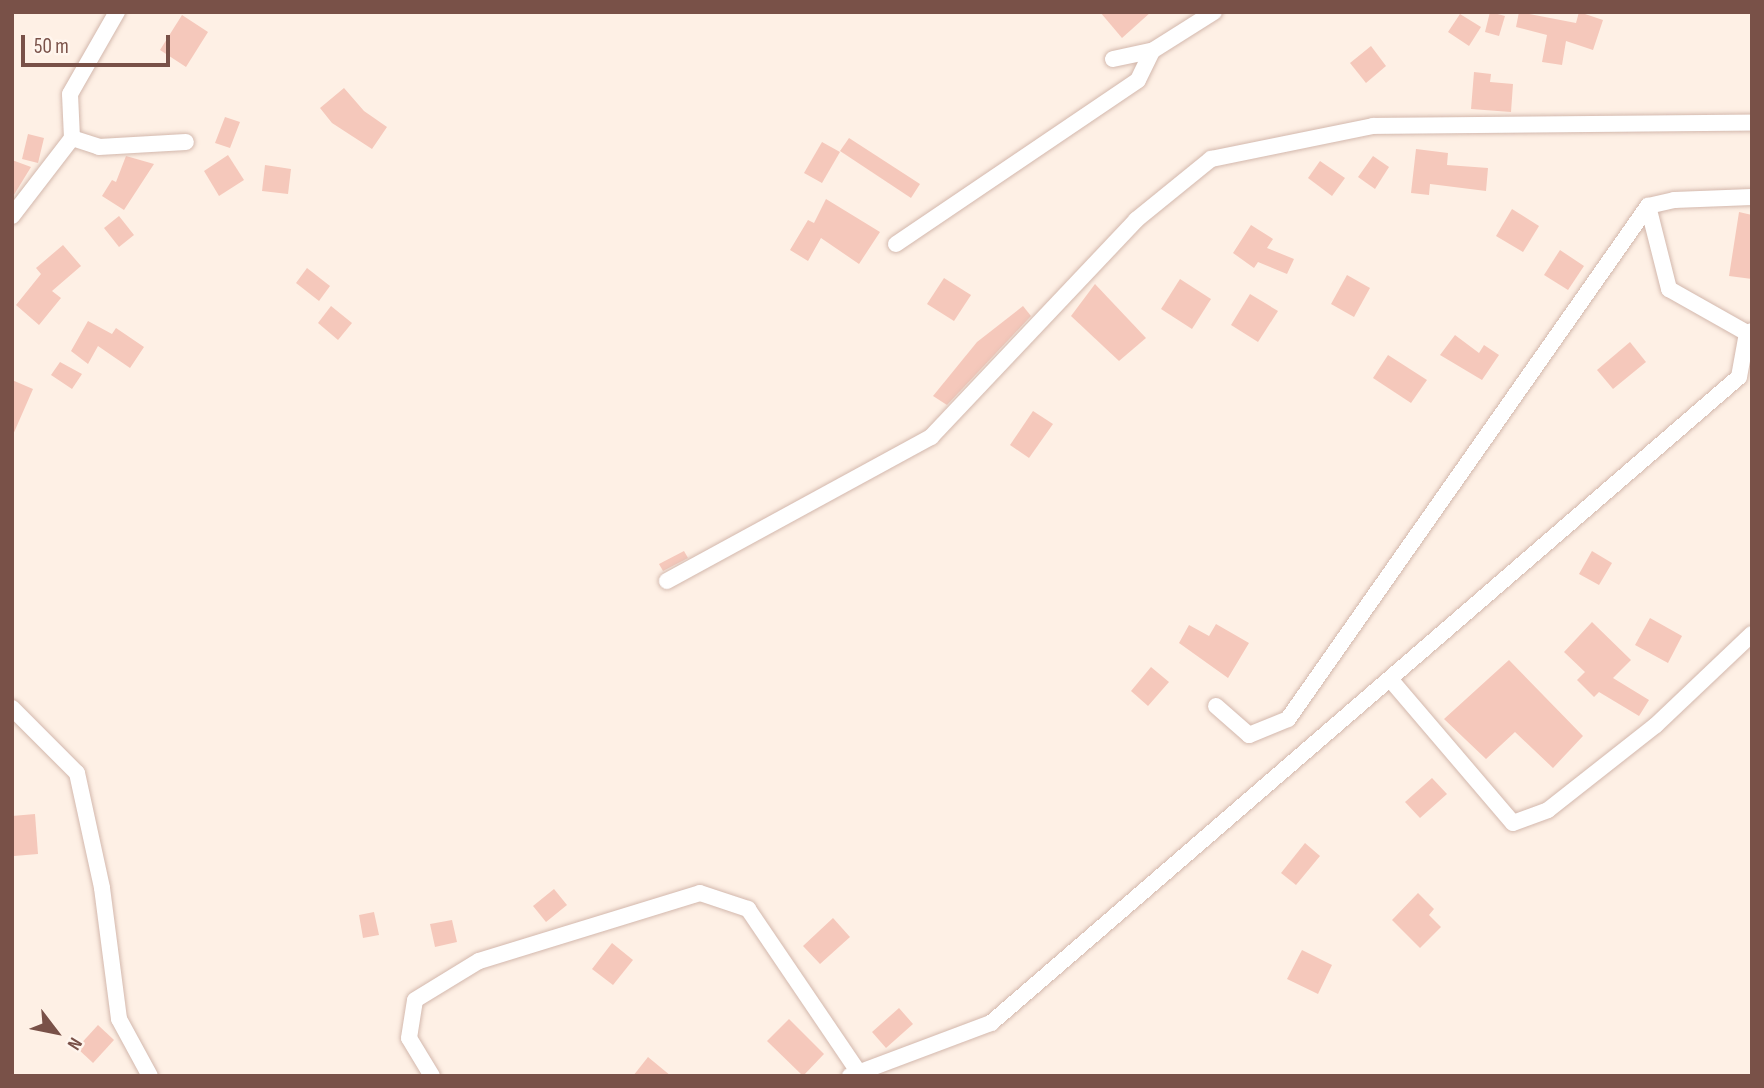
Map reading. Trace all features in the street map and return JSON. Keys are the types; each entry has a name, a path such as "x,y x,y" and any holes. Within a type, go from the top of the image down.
{"street":[{"path":"12,216 72,138 70,94 117,12"},
{"path":"1113,59 1152,51 1214,12"},
{"path":"896,244 1138,80 1152,51"},
{"path":"667,581 931,438 1136,220 1211,159 1373,126 1752,123"},
{"path":"72,138 99,147 186,142"},
{"path":"1216,706 1249,735 1288,719 1648,206 1674,200 1752,197"},
{"path":"432,1076 409,1038 415,1000 480,961 700,893 748,909 855,1074 990,1023 1738,377 1750,332 1669,289 1648,206"},
{"path":"1390,679 1513,824 1548,810 1656,725 1752,635"},
{"path":"12,709 77,773 102,888 119,1019 150,1076"}],"building":[{"path":"1100,12 1151,12 1122,38"},
{"path":"1490,12 1505,16 1499,36 1485,32"},
{"path":"1519,12 1576,23 1579,12 1603,20 1593,50 1566,41 1562,65 1542,62 1547,35 1516,27"},
{"path":"1460,14 1481,27 1469,46 1448,32"},
{"path":"182,15 208,32 186,67 160,50"},
{"path":"1371,46 1386,66 1366,83 1350,63"},
{"path":"1474,72 1491,74 1490,82 1513,84 1511,112 1471,109"},
{"path":"344,88 364,111 387,127 372,149 332,123 320,108"},
{"path":"225,117 240,122 230,148 215,143"},
{"path":"28,134 44,138 38,163 22,159"},
{"path":"849,138 920,184 911,198 840,151"},
{"path":"822,142 840,152 822,183 804,173"},
{"path":"1416,149 1448,153 1447,165 1488,168 1486,191 1430,184 1429,195 1411,193"},
{"path":"228,155 244,180 219,196 204,171"},
{"path":"126,156 154,164 124,210 102,196 112,180 116,182"},
{"path":"1373,156 1389,167 1375,189 1358,177"},
{"path":"12,160 31,167 12,198"},
{"path":"1320,161 1345,178 1332,196 1308,178"},
{"path":"265,165 291,169 288,194 262,191"},
{"path":"826,199 880,232 859,264 821,238 808,261 790,250 808,220 814,223"},
{"path":"1512,209 1539,226 1523,252 1496,236"},
{"path":"1739,212 1752,215 1752,279 1729,276"},
{"path":"119,216 134,235 119,247 104,228"},
{"path":"1251,225 1273,239 1267,248 1294,259 1287,274 1258,262 1254,268 1233,253"},
{"path":"63,245 81,266 52,291 61,298 39,325 16,305 41,274 36,268"},
{"path":"1560,250 1584,266 1568,290 1544,275"},
{"path":"307,268 330,286 319,301 296,283"},
{"path":"1347,275 1370,288 1354,317 1331,304"},
{"path":"944,278 971,295 954,321 927,304"},
{"path":"1180,279 1211,299 1192,329 1161,309"},
{"path":"1095,284 1146,338 1119,361 1071,316"},
{"path":"1250,294 1278,311 1258,342 1231,325"},
{"path":"331,306 352,323 338,340 318,323"},
{"path":"1023,306 1031,316 947,405 933,396 977,342"},
{"path":"88,321 112,334 116,328 144,347 130,368 98,346 88,364 71,351"},
{"path":"1455,335 1479,353 1484,345 1499,355 1482,380 1440,355"},
{"path":"1630,342 1646,362 1613,389 1597,370"},
{"path":"1388,355 1427,380 1411,403 1373,378"},
{"path":"60,362 82,374 72,389 51,375"},
{"path":"12,380 33,389 12,437"},
{"path":"1033,411 1053,424 1029,458 1010,445"},
{"path":"684,551 688,558 663,571 659,564"},
{"path":"1592,551 1612,563 1599,585 1579,574"},
{"path":"1650,618 1682,636 1668,663 1635,645"},
{"path":"1592,622 1631,660 1613,678 1649,700 1639,716 1599,692 1594,697 1577,680 1585,672 1564,652"},
{"path":"1216,624 1249,643 1228,678 1179,643 1189,625 1209,636"},
{"path":"1509,660 1583,736 1553,768 1515,732 1486,759 1444,719"},
{"path":"1151,667 1169,682 1148,706 1131,691"},
{"path":"1432,778 1447,794 1420,818 1405,802"},
{"path":"35,814 38,854 14,856 12,816"},
{"path":"1305,843 1320,856 1296,885 1281,873"},
{"path":"554,889 567,905 546,922 533,906"},
{"path":"1418,893 1434,909 1429,915 1441,927 1420,948 1392,920"},
{"path":"374,912 379,935 363,938 359,915"},
{"path":"833,918 850,937 820,964 803,946"},
{"path":"452,920 457,942 435,947 430,924"},
{"path":"612,943 633,960 613,985 592,969"},
{"path":"1302,950 1332,965 1318,994 1287,979"},
{"path":"899,1008 913,1024 886,1048 872,1032"},
{"path":"789,1019 824,1054 803,1076 767,1041"},
{"path":"98,1025 114,1040 93,1063 77,1048"},
{"path":"648,1057 671,1076 633,1076"}]}
